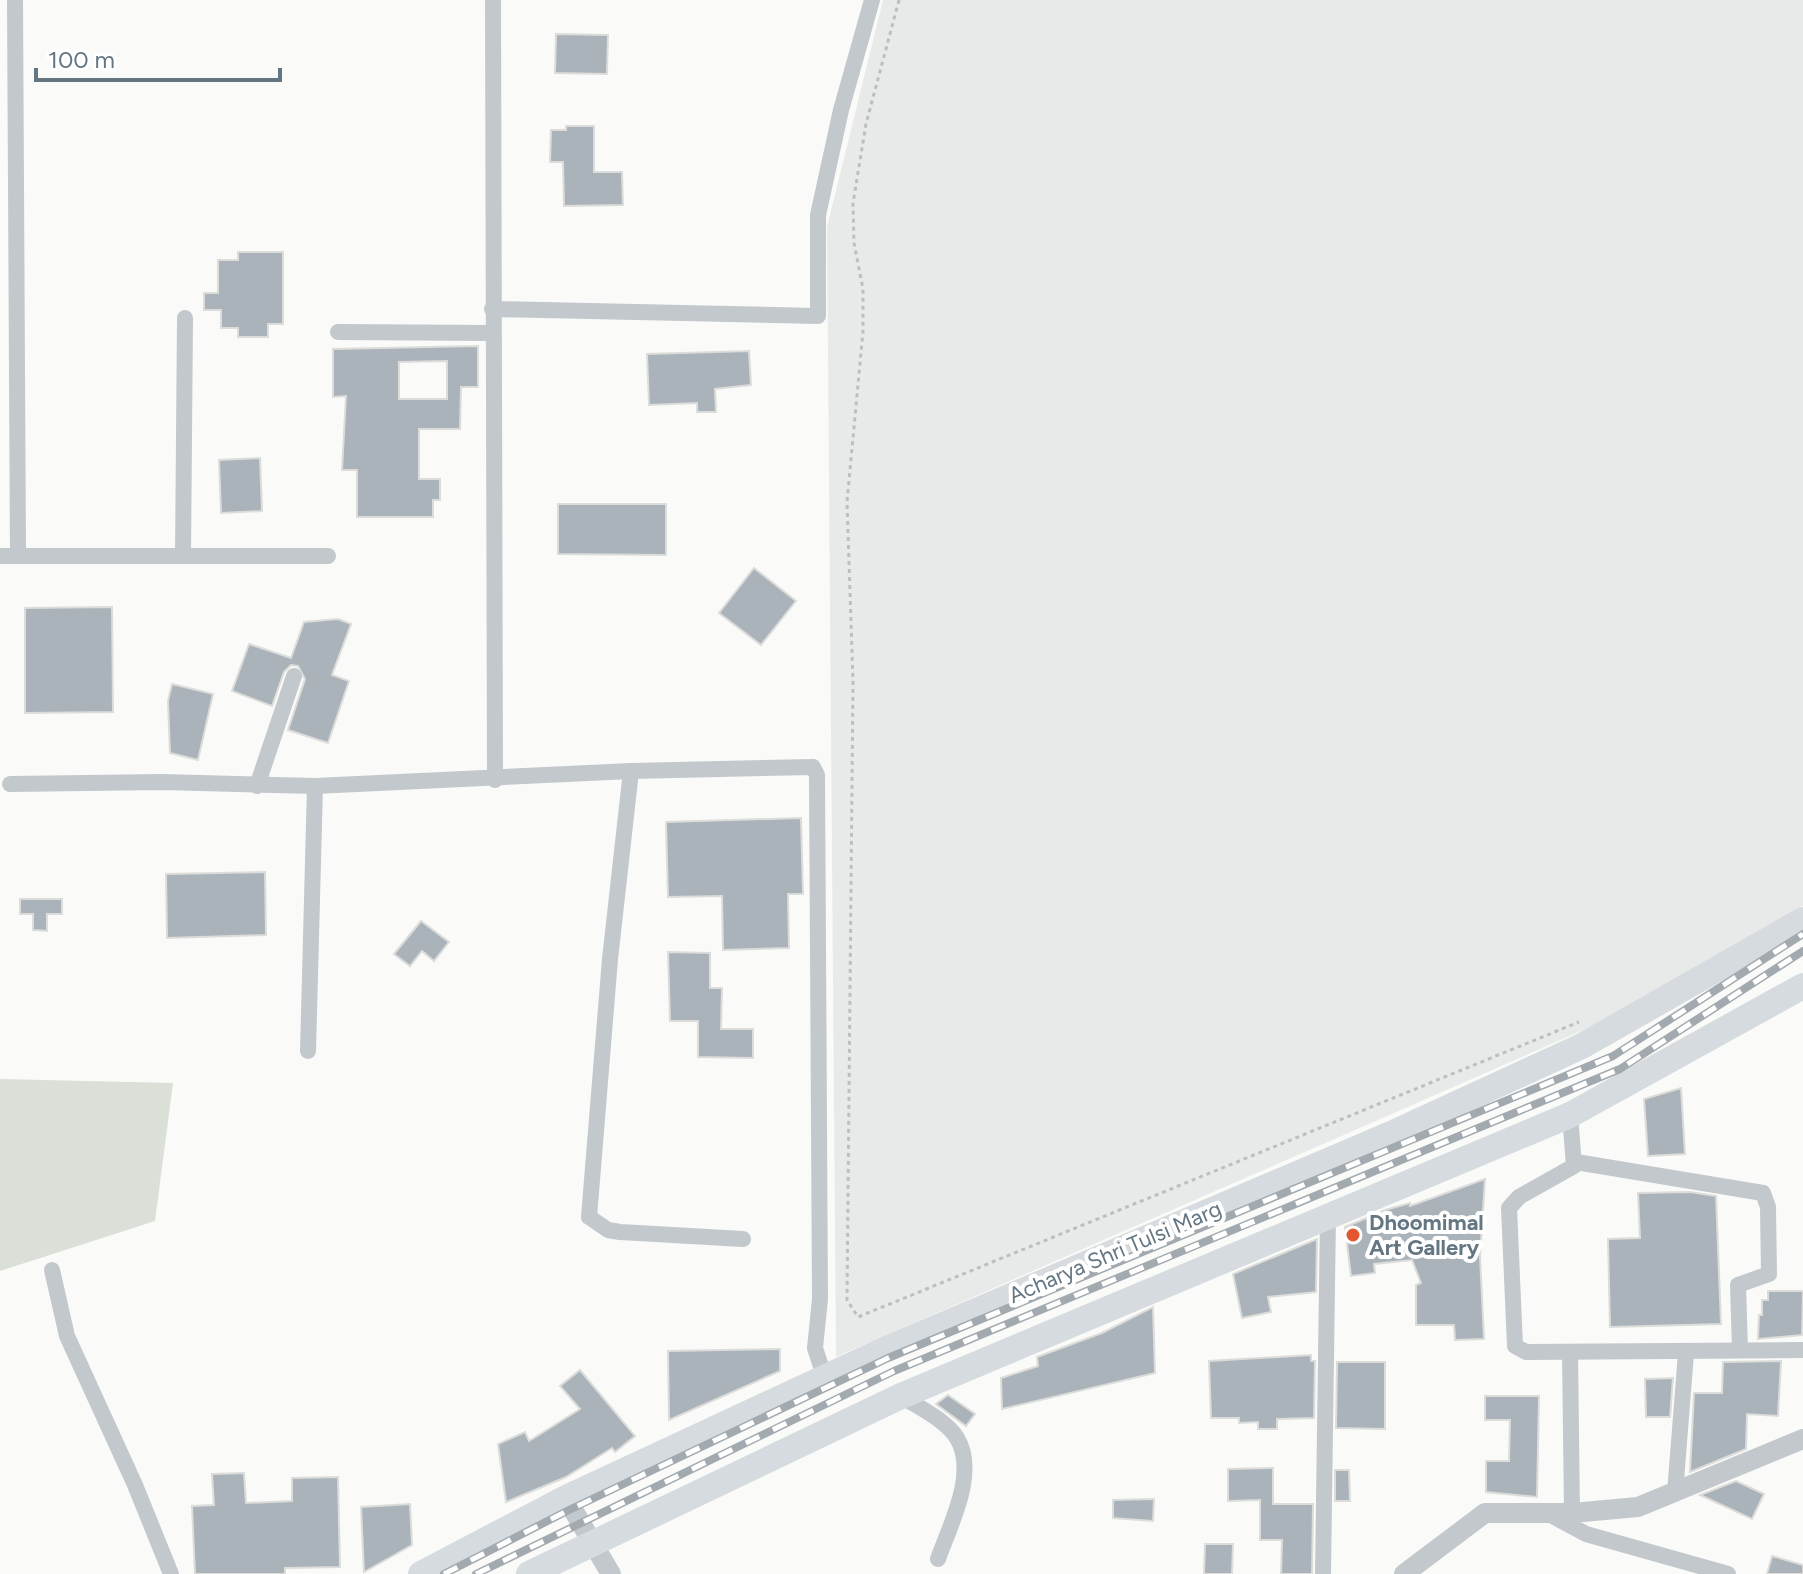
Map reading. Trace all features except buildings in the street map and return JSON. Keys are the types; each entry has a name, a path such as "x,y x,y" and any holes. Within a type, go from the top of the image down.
{"highway":[{"name":"Acharya Shri Tulsi Marg","path":"421,1574 566,1498 882,1351 1391,1134 1569,1052 1803,920"},
{"path":"529,1574 592,1541 901,1396 1328,1214 1570,1115 1803,986"}],"street":[{"path":"15,0 18,555"},
{"path":"493,0 495,780"},
{"path":"492,309 818,316 818,215 841,110 872,0"},
{"path":"183,556 185,318"},
{"path":"338,332 492,333"},
{"path":"0,556 328,556"},
{"path":"257,786 294,676"},
{"path":"10,784 162,782 315,786 495,780 631,771 811,767 817,772 820,1299 814,1336 825,1379"},
{"path":"631,771 610,959 589,1217 608,1230 620,1232 743,1239"},
{"path":"308,1051 315,786"},
{"path":"1570,1115 1576,1162 1565,1174 1513,1202 1508,1226 1515,1346 1526,1352 1803,1350"},
{"path":"1576,1162 1763,1193 1768,1207 1769,1274 1738,1285 1740,1350"},
{"path":"1323,1574 1328,1214"},
{"path":"52,1270 67,1336 135,1485 171,1574"},
{"path":"1570,1352 1572,1513"},
{"path":"1675,1493 1686,1353"},
{"path":"901,1396 952,1432 964,1459 957,1505 938,1559"},
{"path":"1404,1574 1485,1513 1572,1513 1638,1507 1803,1439"},
{"path":"566,1498 611,1574"},
{"path":"1547,1513 1586,1534 1728,1574"}],"path":[{"path":"899,0 866,124 853,203 854,243 863,289 863,331 847,502 853,682 847,1300 858,1317 1591,1016"}],"shaded area":[{"path":"883,0 1803,0 1803,906 1604,1021 836,1357 827,227"},
{"path":"0,1079 173,1083 155,1221 0,1271"}],"railway":[{"path":"444,1574 569,1510 888,1358 1613,1056 1803,934"},
{"path":"476,1574 894,1371 1620,1069 1803,951"}],"place":[{"name":"Dhoomimal Art Gallery","path":"1353,1235"}]}
